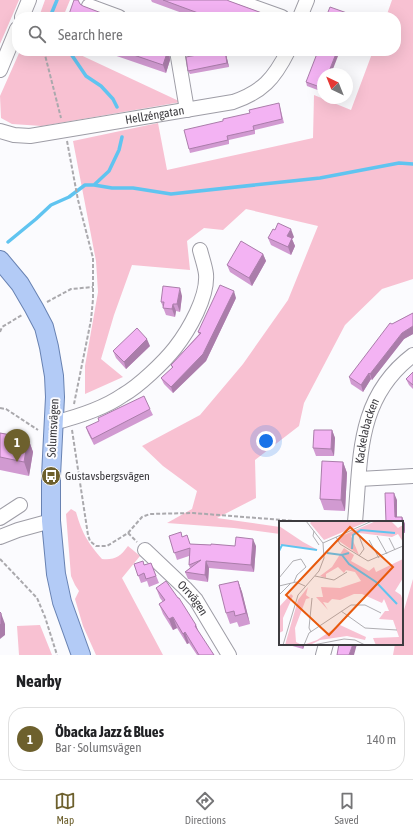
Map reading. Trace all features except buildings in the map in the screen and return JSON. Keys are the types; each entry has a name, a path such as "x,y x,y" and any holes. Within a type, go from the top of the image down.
{"main road":[{"name":"Solumsvägen","path":"0,260 20,284 34,308 44,327 49,347 54,376 55,397 47,429 51,476 51,521 56,574 62,602 81,655"}],"street":[{"path":"24,12 30,0"},
{"path":"234,0 268,12"},
{"path":"302,12 307,0"},
{"path":"89,6 105,12"},
{"path":"0,70 12,41"},
{"path":"178,56 187,110"},
{"name":"Hellzéngatan","path":"0,130 14,135 30,136 233,102 260,90 270,81 279,69 286,56"},
{"path":"47,429 84,414 123,395 153,371 175,348 199,309 206,274 200,250"},
{"name":"Kackelabacken","path":"355,521 362,446 367,420 376,397 391,376 413,355"},
{"path":"359,479 413,476"},
{"path":"0,518 20,505"},
{"path":"0,533 18,530 51,521"},
{"name":"Orrvägen","path":"145,550 196,600 229,655"},
{"path":"323,655 326,645"}],"path":[{"path":"45,56 64,131 78,200 93,258 92,320 73,408"},
{"path":"43,304 71,289 93,286"},
{"path":"0,332 1,326 25,314"},
{"path":"0,408 6,409 39,430 47,429"},
{"path":"72,424 88,535 90,541 96,546 107,546 128,533 142,517 150,514 193,513 295,521"},
{"path":"0,559 36,598 45,617 57,655"}],"shaded area":[{"path":"0,0 19,0 14,12 12,12 12,16 0,44"},
{"path":"45,0 70,0 65,12 41,12"},
{"path":"392,0 413,0 413,279 382,289 345,325 304,403 299,426 255,460 256,498 217,518 279,527 279,534 234,528 167,523 192,509 197,491 163,466 142,446 200,415 243,364 288,300 318,226 246,209 223,230 204,228 187,241 190,270 132,265 114,315 101,359 123,377 85,394 85,366 98,292 96,261 73,141 158,123 167,170 313,138 314,95 317,96 317,104 336,104 351,110 371,56 401,56 401,12 388,12"},
{"path":"18,56 83,56 181,102 42,126 12,124 1,118 0,96"},
{"path":"71,509 76,512 86,537 102,559 117,557 128,546 140,556 122,578 163,655 96,655 83,626 75,599 79,591 71,576 66,514"},
{"path":"413,579 413,655 393,655 395,645 403,645 403,614"},
{"path":"40,625 52,655 19,655 17,626"}],"waterway":[{"path":"52,12 57,0"},
{"path":"72,56 86,76 101,86 113,99 117,107"},
{"path":"8,242 51,205 69,197 85,185 94,185 109,171 119,150 122,137"},
{"path":"94,185 112,188 133,188 171,194 320,178 399,163 413,164"}],"place":[{"name":"Öbacka Jazz & Blues","path":"17,462"},
{"name":"Gustavsbergsvägen","path":"51,476"}]}
